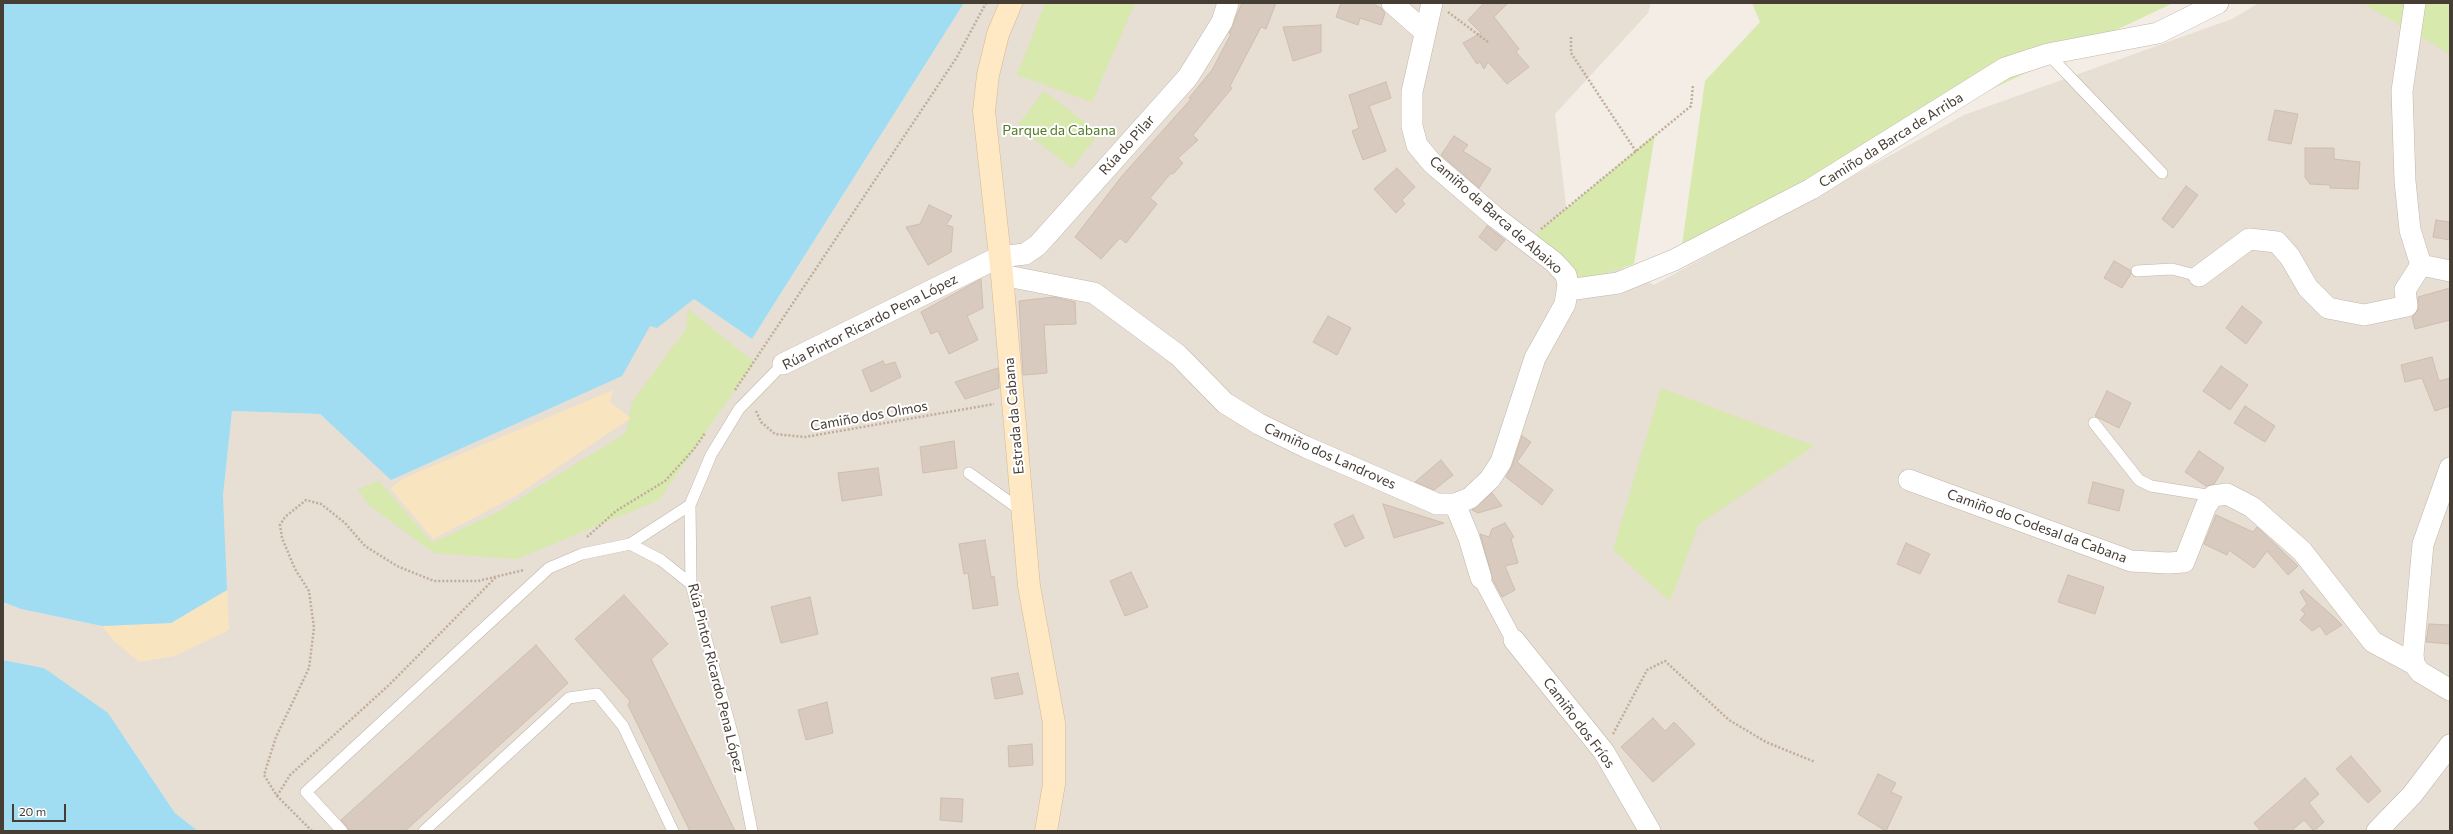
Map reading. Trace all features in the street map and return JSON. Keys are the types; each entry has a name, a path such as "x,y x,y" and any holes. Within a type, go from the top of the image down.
{"main road":[{"name":"Estrada da Cabana","path":"1011,3 998,34 988,76 984,111 1033,620 1054,723 1054,784 1046,831"}],"street":[{"name":"Rúa do Pilar","path":"1000,266 1026,254 1043,239 1188,77 1222,22 1228,3"},
{"path":"1392,3 1426,32"},
{"name":"Camiño da Barca de Abaixo","path":"1432,3 1412,92 1412,126 1417,145 1432,163 1554,262 1566,275 1568,290"},
{"name":"Camiño da Barca de Arriba","path":"1568,290 1618,283 1674,260 1812,189 2005,68 2048,54 2158,33 2218,3"},
{"path":"2415,3 2402,91 2405,181 2410,230 2421,265"},
{"path":"2198,276 2249,239 2276,242 2290,257 2308,288 2328,308 2364,315 2407,306 2405,290 2421,265"},
{"path":"2421,265 2450,271"},
{"name":"Rúa Pintor Ricardo Pena López","path":"783,364 1000,266"},
{"name":"Camiño dos Landroves","path":"1000,266 1094,293 1178,355 1225,403 1259,424 1437,504 1455,504 1470,498 1490,479 1501,462 1535,358 1565,304 1568,290"},
{"path":"2414,664 2413,655 2423,544 2450,468"},
{"name":"Camiño do Codesal da Cabana","path":"1909,480 2131,561 2168,563 2184,562 2206,506 2213,496"},
{"path":"2213,496 2227,494 2252,506 2302,551 2373,642 2414,664 2420,672 2450,690"},
{"path":"1455,504 1469,538 1481,578 1514,640"},
{"name":"Camiño dos Fríos","path":"1514,640 1604,752 1650,831"},
{"path":"2377,831 2412,795 2450,745"}],"lane":[{"path":"2048,54 2162,173"},
{"path":"2136,271 2172,269 2198,276"},
{"name":"Rúa Pintor Ricardo Pena López","path":"752,831 734,740 691,584 690,505 711,455 739,409 750,396 783,364"},
{"path":"2094,423 2139,480 2150,486 2213,496"},
{"path":"969,473 1022,511"},
{"path":"342,831 306,792 549,568 582,554 630,544 690,505"},
{"path":"630,544 661,560 691,584"},
{"path":"424,831 569,698 598,694 623,726 673,831"}],"path":[{"path":"732,394 958,57 986,3"},
{"path":"1432,3 1452,14 1488,42"},
{"path":"1571,37 1571,53 1637,153"},
{"path":"1527,241 1637,153 1691,106 1693,85"},
{"name":"Camiño dos Olmos","path":"750,396 761,422 775,434 805,437 1012,400"},
{"path":"584,539 616,511 664,481 694,449 707,431"},
{"path":"312,831 276,796 264,775 276,737 309,668 314,628 309,591 295,569 282,538 280,525 285,517 306,500 321,504 345,522 365,546 397,566 434,581 478,581 526,569"},
{"path":"276,796 290,775 389,685 496,577"},
{"path":"1604,752 1647,670 1665,661 1729,720 1766,742 1815,762"}],"shaded area":[{"path":"964,3 1651,3 1648,13 1555,114 1570,238 1654,285 1964,115 2232,19 2259,3 2450,3 2450,831 198,831 175,813 123,735 44,668 3,660 3,602 21,609 102,626 223,496 232,411 320,414 391,479 661,276 752,339"}],"green space":[{"path":"1045,3 1135,3 1092,102 1017,75"},
{"path":"1752,3 2173,3 1908,129 1682,245 1705,81 1760,22"},
{"path":"2362,3 2450,3 2450,54"},
{"name":"Parque da Cabana","path":"1044,91 1099,133 1072,168 1017,126"},
{"path":"1655,134 1634,264 1579,282 1535,235"},
{"path":"688,309 754,362 659,500 517,559 434,553 369,505 358,489 379,481 432,543 496,513 626,433 632,402 686,329"},
{"path":"1661,388 1814,446 1699,524 1670,601 1613,550"}],"sand":[{"path":"613,390 610,402 631,418 514,497 433,539 390,488 404,478"},
{"path":"227,590 229,630 175,656 139,662 113,640 102,626 171,623"}],"water":[{"path":"3,3 964,3 752,339 694,299 657,328 650,326 622,376 391,480 320,414 232,411 223,496 227,590 171,623 102,626 21,609 3,602"},
{"path":"3,660 44,668 108,713 175,813 198,831 3,831"}],"building":[{"path":"1242,3 1276,3 1266,29 1261,27 1230,86 1232,88 1193,135 1198,140 1178,158 1183,163 1173,174 1171,173 1150,198 1157,204 1126,243 1120,238 1101,259 1075,237 1122,176 1191,99 1189,98 1212,70 1231,34 1229,33"},
{"path":"1341,3 1371,3 1381,8 1385,13 1381,25 1360,18 1358,25 1336,17"},
{"path":"1484,3 1508,3 1494,17 1519,49 1516,52 1529,67 1507,84 1488,62 1484,69 1480,62 1477,64 1463,43 1481,33 1468,20"},
{"path":"1321,25 1321,52 1293,61 1283,27"},
{"path":"1386,82 1391,98 1369,106 1386,151 1363,160 1352,131 1359,128 1349,95"},
{"path":"2275,110 2298,114 2291,144 2268,140"},
{"path":"1454,136 1468,145 1463,151 1491,169 1479,188 1441,155"},
{"path":"2305,148 2334,148 2334,159 2360,162 2358,189 2330,188 2330,185 2310,184 2305,177"},
{"path":"1397,168 1415,187 1402,200 1405,204 1396,213 1374,189"},
{"path":"2186,186 2198,195 2173,228 2162,219"},
{"path":"929,205 952,216 946,225 953,227 951,252 928,265 906,227 920,224"},
{"path":"2436,220 2450,222 2450,240 2433,237"},
{"path":"1487,226 1505,240 1496,251 1479,237"},
{"path":"2114,261 2130,270 2131,274 2122,288 2104,278"},
{"path":"981,279 983,308 967,316 978,340 949,354 938,331 931,334 921,312"},
{"path":"2450,288 2450,320 2415,329 2412,317 2418,310 2418,297"},
{"path":"1054,297 1075,302 1076,324 1044,325 1047,373 1023,375 1019,301"},
{"path":"2242,306 2262,322 2246,344 2226,328"},
{"path":"1328,316 1351,328 1337,355 1313,342"},
{"path":"2432,357 2439,381 2450,378 2450,406 2435,411 2422,378 2405,382 2401,365"},
{"path":"883,361 885,365 895,362 901,377 871,392 862,370"},
{"path":"2221,366 2248,385 2230,410 2203,391"},
{"path":"998,368 999,388 965,399 955,382"},
{"path":"2107,391 2131,403 2119,428 2095,416"},
{"path":"2245,406 2275,426 2265,442 2234,423"},
{"path":"1522,436 1531,442 1517,462 1553,490 1542,505 1506,477 1512,466"},
{"path":"954,441 957,468 923,473 920,447"},
{"path":"2199,451 2224,468 2214,484 2206,486 2185,472"},
{"path":"1441,460 1453,475 1434,490 1415,482"},
{"path":"878,468 882,495 842,501 838,473"},
{"path":"2093,482 2124,490 2119,511 2088,503"},
{"path":"1492,493 1502,506 1478,513 1472,510"},
{"path":"1383,504 1444,523 1394,538"},
{"path":"1353,515 1364,538 1345,547 1334,524"},
{"path":"2216,515 2253,532 2257,527 2298,566 2288,575 2267,551 2254,568 2229,550 2227,555 2204,544"},
{"path":"1505,523 1514,537 1511,539 1518,563 1505,566 1515,590 1502,597 1493,580 1480,534 1489,537 1492,529"},
{"path":"985,540 991,577 994,576 998,605 973,609 968,573 964,574 959,544"},
{"path":"1906,543 1930,554 1920,574 1897,564"},
{"path":"1131,572 1148,607 1125,616 1110,581"},
{"path":"2068,575 2104,587 2095,614 2058,602"},
{"path":"2303,590 2342,625 2326,635 2320,626 2312,631 2300,620 2305,614 2301,610 2307,604 2300,592"},
{"path":"624,595 668,644 651,659 735,831 690,831 628,705 630,701 575,639"},
{"path":"810,597 818,634 781,643 771,607"},
{"path":"2429,624 2450,625 2450,644 2426,642"},
{"path":"536,645 568,683 405,831 350,831 341,820"},
{"path":"1018,673 1023,694 995,699 991,678"},
{"path":"827,702 833,733 806,740 798,710"},
{"path":"1653,718 1665,731 1674,722 1695,744 1653,782 1621,747"},
{"path":"1032,744 1033,765 1009,767 1008,746"},
{"path":"2351,756 2381,791 2368,803 2336,769"},
{"path":"1878,774 1896,783 1891,792 1902,797 1886,831 1858,814"},
{"path":"2305,778 2319,794 2309,803 2324,822 2314,831 2304,820 2291,831 2261,831 2254,823"},
{"path":"941,798 963,799 962,822 940,820"}]}
